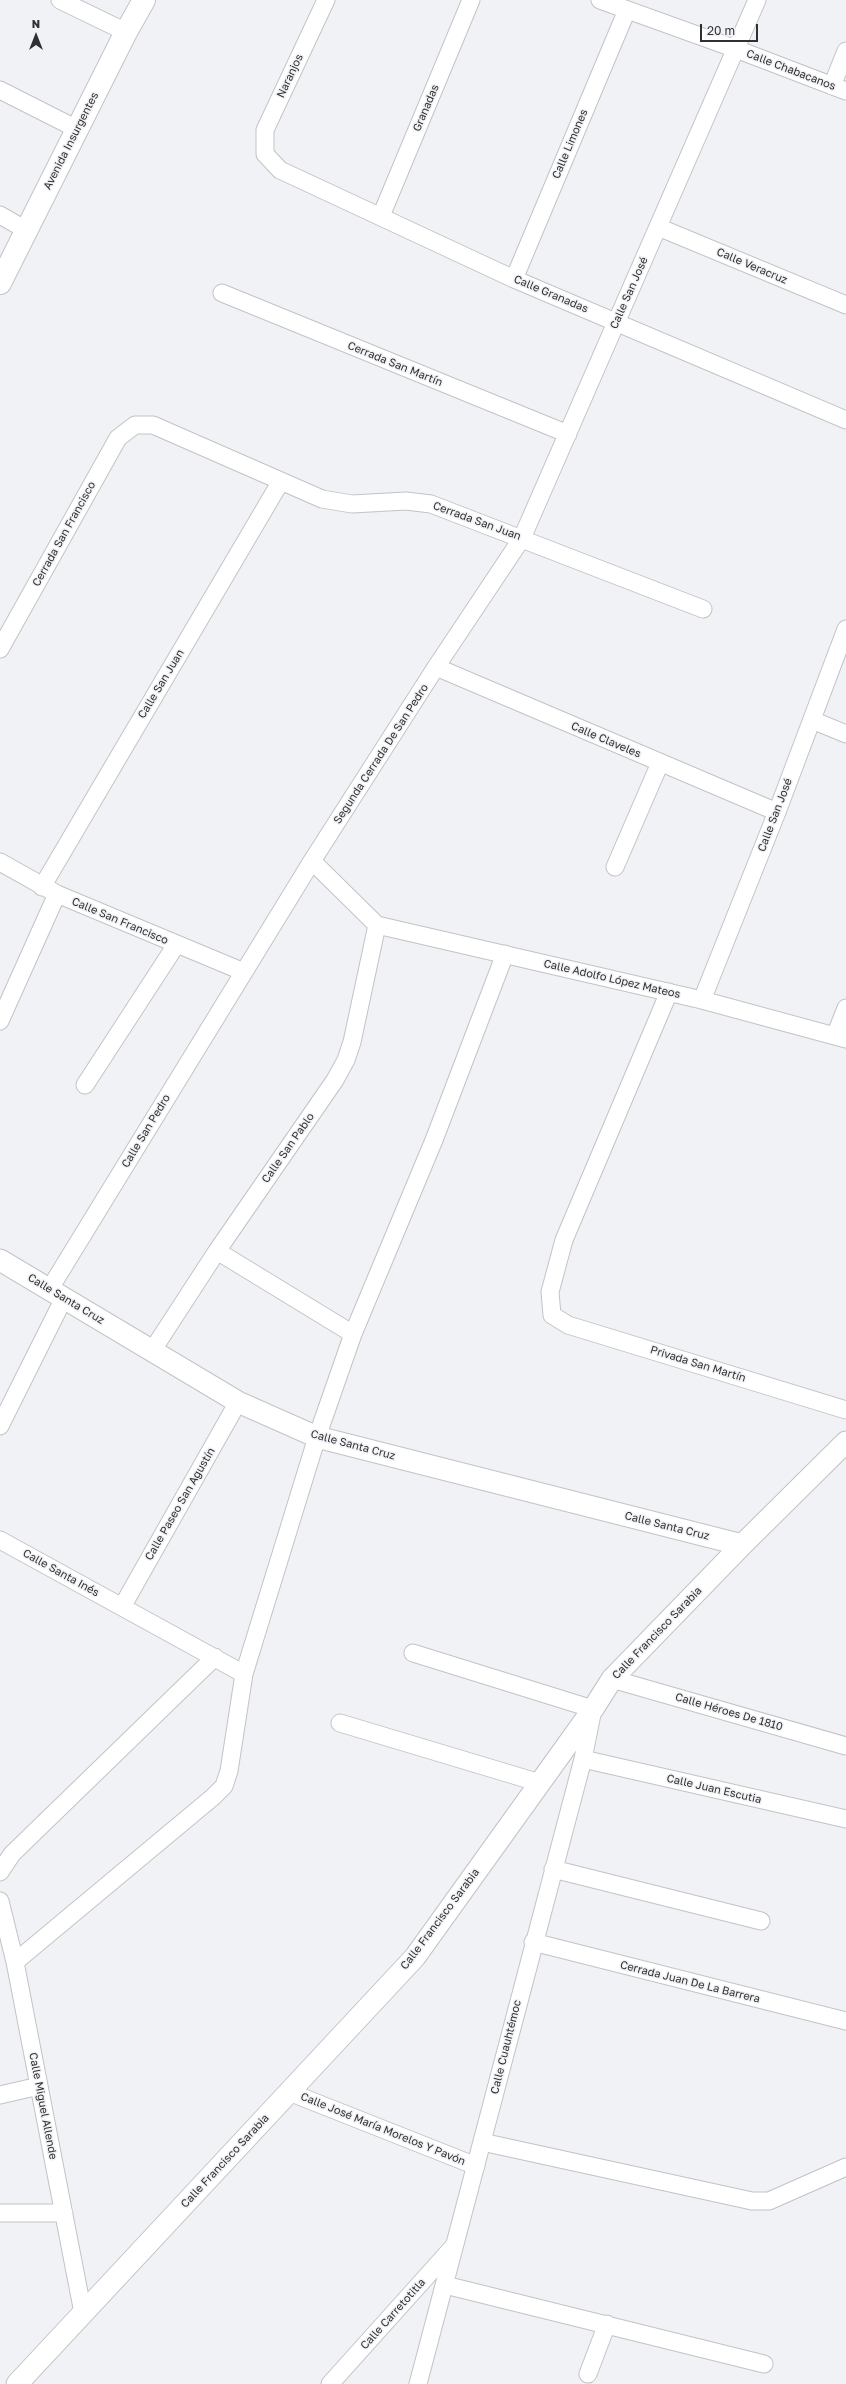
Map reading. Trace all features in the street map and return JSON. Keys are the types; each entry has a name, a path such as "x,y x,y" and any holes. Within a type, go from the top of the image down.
{"main road":[{"name":"Avenida Insurgentes","path":"0,283 126,32 144,0"}],"street":[{"path":"60,0 126,32"},
{"name":"Naranjos","path":"265,154 265,130 326,0"},
{"name":"Granadas","path":"381,216 471,0"},
{"name":"Calle Chabacanos","path":"600,0 736,49 839,89"},
{"path":"736,49 757,0"},
{"name":"Calle Limones","path":"514,279 627,10"},
{"name":"Calle San José","path":"522,538 736,49"},
{"path":"839,89 846,51"},
{"path":"0,90 77,129"},
{"name":"Calle Granadas","path":"265,154 280,170 514,279 846,420"},
{"path":"0,216 26,230"},
{"name":"Calle Veracruz","path":"658,227 846,305"},
{"name":"Cerrada San Martín","path":"222,293 568,434"},
{"name":"Cerrada San Juan","path":"134,425 152,425 322,499 352,504 406,501 431,504 703,609"},
{"name":"Cerrada San Francisco","path":"0,649 118,438 134,425"},
{"name":"Calle San Juan","path":"0,1021 49,891 281,482"},
{"name":"Segunda Cerrada De San Pedro","path":"244,972 312,861 436,667 522,538"},
{"name":"Calle San José","path":"702,1000 777,812 846,629"},
{"name":"Calle Claveles","path":"436,667 777,812"},
{"path":"812,720 846,734"},
{"path":"615,867 660,763"},
{"path":"312,861 377,925"},
{"name":"Calle San Francisco","path":"0,862 49,891 244,972"},
{"name":"Calle Adolfo López Mateos","path":"377,925 702,1000 840,1038"},
{"name":"Calle San Pablo","path":"152,1351 217,1251 335,1080 346,1060 352,1042 377,925"},
{"path":"85,1085 176,945"},
{"path":"15,1962 213,1798 224,1786 229,1771 244,1674 317,1437 353,1334 434,1140 505,954"},
{"name":"Calle San Pedro","path":"0,1426 56,1294 244,972"},
{"name":"Privada San Martín","path":"669,992 564,1240 550,1292 552,1315 568,1325 846,1410"},
{"path":"840,1038 846,1008"},
{"path":"217,1251 353,1334"},
{"name":"Calle Santa Cruz","path":"0,1260 238,1402 317,1437 742,1545"},
{"name":"Calle Paseo San Agustín","path":"122,1606 238,1402"},
{"name":"Calle Francisco Sarabia","path":"16,2384 84,2313 415,1957 593,1709 612,1679 742,1545 846,1442"},
{"name":"Calle Santa Inés","path":"0,1540 244,1674"},
{"path":"413,1653 593,1709"},
{"path":"0,1872 12,1854 216,1658"},
{"name":"Calle Héroes De 1810","path":"612,1679 846,1746"},
{"name":"Calle Cuauhtémoc","path":"418,2384 583,1759 593,1709"},
{"path":"340,1723 540,1783"},
{"name":"Calle Juan Escutia","path":"583,1759 846,1820"},
{"path":"553,1869 761,1921"},
{"name":"Calle Miguel Allende","path":"0,1901 15,1962 84,2313"},
{"name":"Cerrada Juan De La Barrera","path":"534,1942 846,2021"},
{"path":"0,2095 39,2086"},
{"name":"Calle José María Morelos Y Pavón","path":"289,2092 476,2166"},
{"path":"482,2142 752,2201 769,2201 846,2167"},
{"path":"0,2213 64,2213"},
{"name":"Calle Carretotitla","path":"330,2384 456,2244"},
{"path":"445,2285 764,2364"},
{"path":"588,2374 607,2324"}]}
